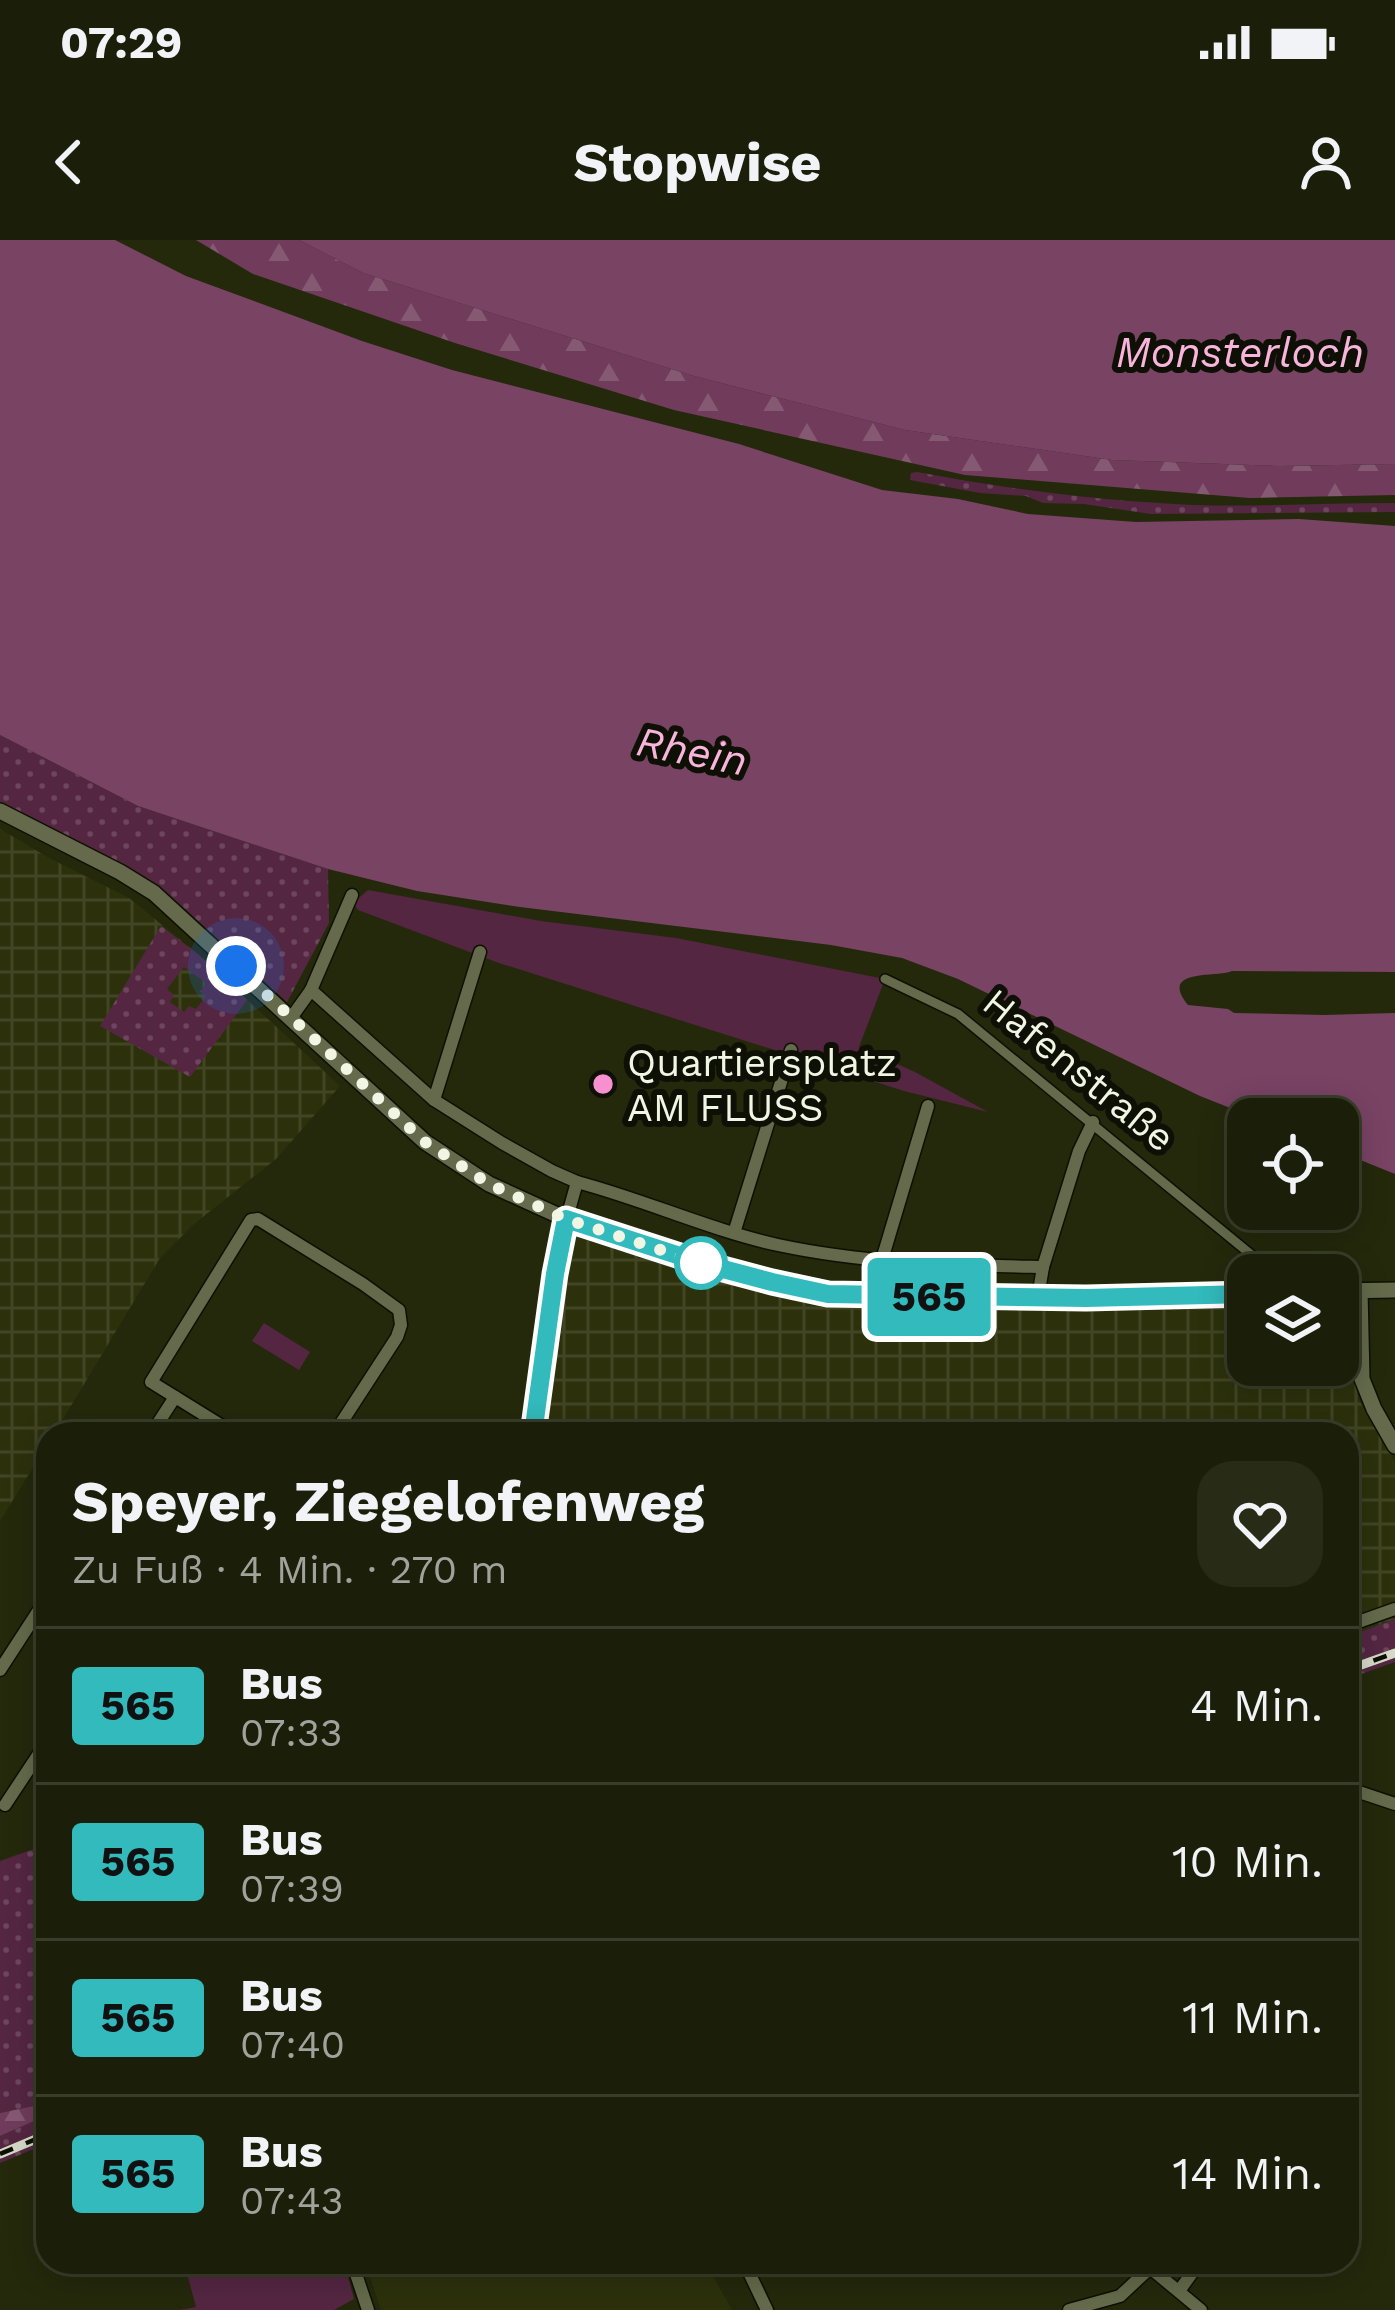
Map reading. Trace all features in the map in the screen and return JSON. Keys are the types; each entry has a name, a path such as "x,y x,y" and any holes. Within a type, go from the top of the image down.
{"street":[{"path":"0,811 154,893 425,1142 489,1184 566,1219 708,1265 828,1294 1227,1294"},
{"path":"290,1018 311,990 352,895"},
{"path":"434,1100 480,952"},
{"name":"Hafenstraße","path":"885,979 958,1014 1251,1254"},
{"path":"311,990 434,1100 577,1182 780,1246 881,1263 1043,1267"},
{"path":"734,1233 791,1050"},
{"path":"881,1263 928,1106"},
{"path":"1037,1297 1079,1151 1093,1122"},
{"path":"534,1422 557,1260 577,1182"},
{"path":"216,1422 151,1382 251,1220 258,1219 399,1310 397,1337 342,1422"},
{"path":"1395,1290 1360,1290 1362,1379 1395,1446"},
{"path":"159,1422 175,1397"},
{"path":"1359,1622 1395,1609"},
{"path":"0,1670 36,1615"},
{"path":"5,1805 36,1758"},
{"path":"1359,1792 1395,1804"},
{"path":"356,2274 368,2310"},
{"path":"750,2274 767,2310"},
{"path":"1069,2310 1120,2296 1138,2274"},
{"path":"1157,2274 1201,2310"},
{"path":"1179,2291 1191,2274"}],"shaded area":[{"path":"911,473 1123,501 1395,503 1395,512 1151,514 1043,503 1026,496 910,480"},
{"path":"0,735 138,806 328,869 329,923 287,1002 138,873 0,804"},
{"path":"0,829 129,898 199,955 340,1086 276,1159 194,1224 160,1258 61,1422 36,1422 36,1462 0,1521"},
{"path":"368,890 541,921 676,938 885,979 859,1047 988,1112 904,1091 499,963 358,910 353,903"},
{"path":"161,926 247,1000 190,1077 100,1026","holes":["184,967 206,983 200,992 206,996 196,1009 189,1006 184,1012 170,1002 174,995 167,989"]},
{"path":"575,1229 786,1299 894,1307 1227,1307 1227,1386 1356,1386 1359,1400 1395,1462 1395,1619 1359,1632 1359,1422 543,1422"},
{"path":"264,1323 310,1352 299,1370 252,1341"},
{"path":"1395,1619 1395,1662 1359,1675 1359,1632"},
{"path":"36,1848 36,2106 0,2113 0,1861"},
{"path":"36,2120 36,2148 0,2163 0,2136"},
{"path":"187,2274 347,2274 354,2299 334,2310 179,2310 196,2307"},
{"path":"369,2274 712,2274 732,2310 381,2310"}],"green space":[{"path":"196,240 299,240 363,273 694,376 905,430 1112,460 1279,466 1395,464 1395,495 1250,498 965,475 674,410 253,274"},
{"path":"36,2106 36,2120 0,2136 0,2113"}],"water":[{"name":"Rhein","path":"0,240 115,240 186,276 362,341 452,370 739,444 882,490 1028,514 1136,522 1299,519 1395,526 1395,972 1232,971 1193,977 1180,985 1188,1005 1234,1013 1395,1013 1395,1174 1359,1159 1359,1098 1227,1098 1227,1107 958,979 902,958 520,907 417,891 328,869 138,806 0,735"},
{"name":"Monsterloch","path":"299,240 1395,240 1395,464 1279,466 1112,460 905,430 694,376 363,273"}],"railway":[{"path":"1359,1666 1395,1653"},
{"path":"0,2154 36,2139"}],"bus line":[{"name":"565","path":"535,1422 566,1219 708,1265 828,1294 1227,1295"}],"place":[{"name":"Quartiersplatz AM FLUSS","path":"603,1084"}],"route":[{"path":"236,966 425,1142 489,1184 566,1219 701,1263"}]}
